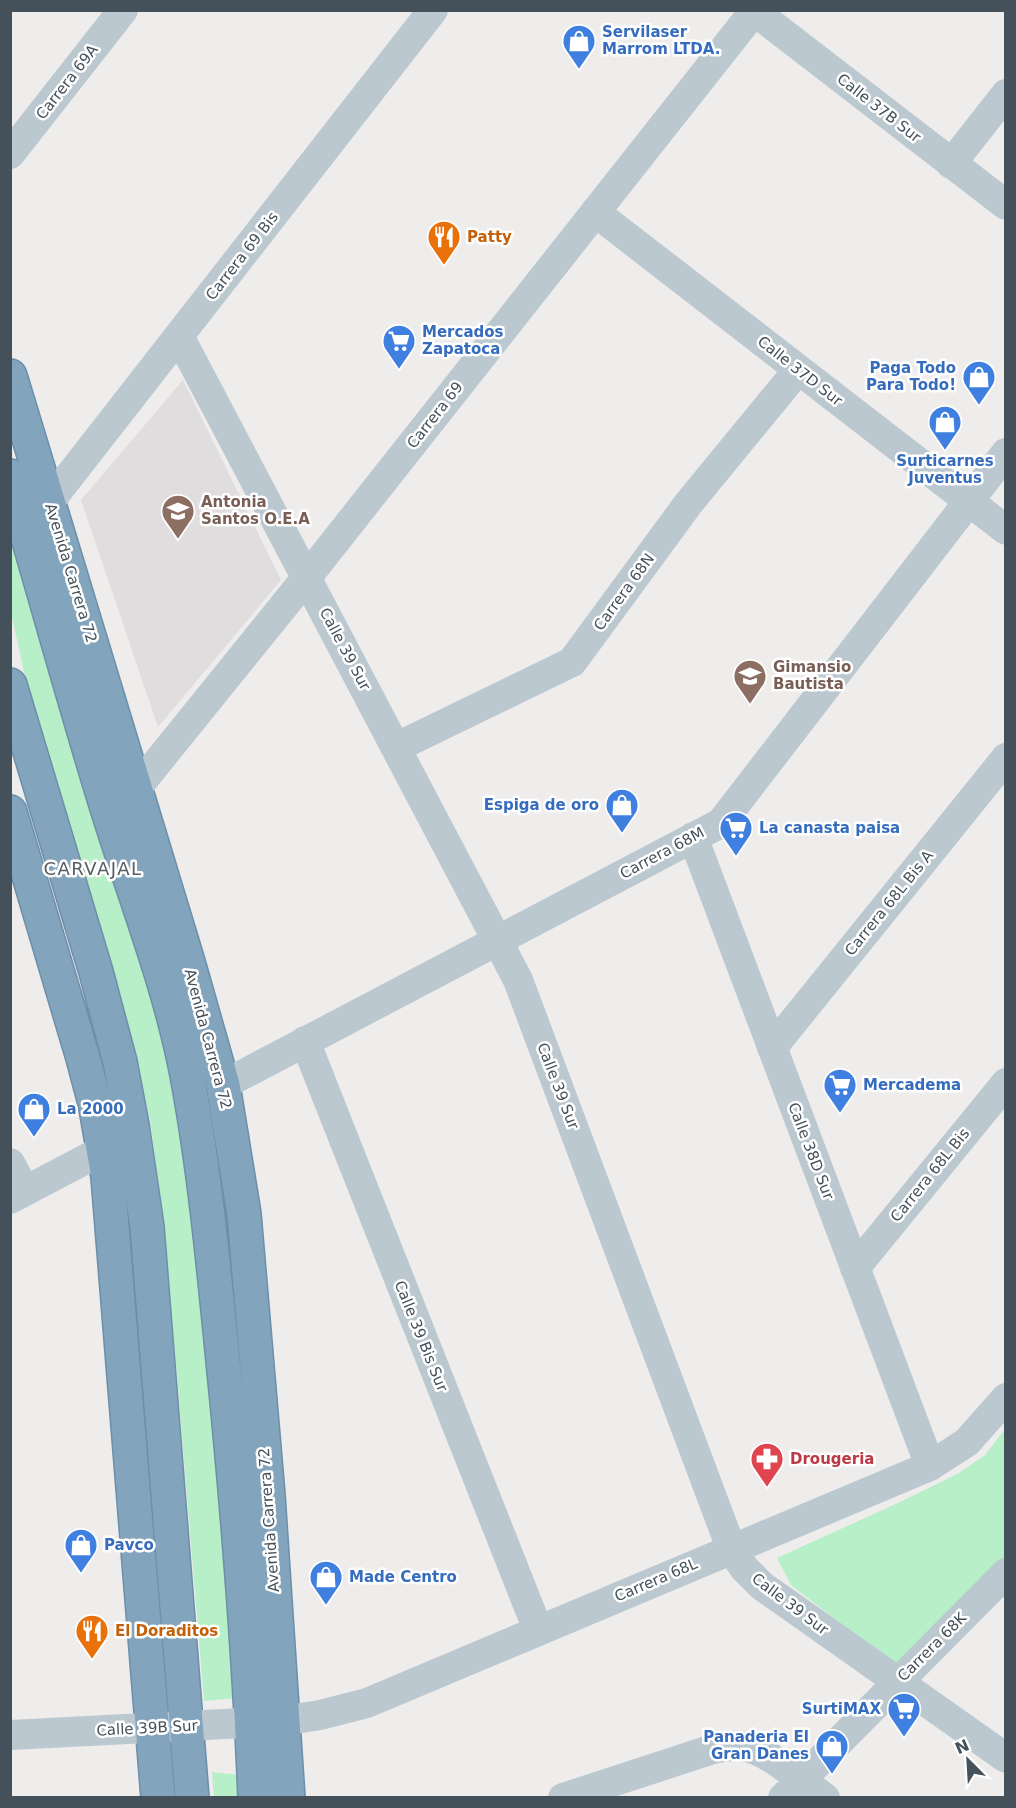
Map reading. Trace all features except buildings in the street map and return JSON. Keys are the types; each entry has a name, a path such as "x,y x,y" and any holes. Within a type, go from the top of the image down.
{"highway":[{"name":"Avenida Carrera 72","path":"10,376 50,501 223,1085 245,1225 268,1495 267,1722 255,1797"},
{"name":"Avenida Carrera 72","path":"10,476 107,807 170,1010 186,1071 199,1151 267,1722 288,1797"},
{"path":"10,685 96,972 120,1062 132,1125 147,1227 192,1797"},
{"path":"10,812 95,1103 112,1206 158,1797"}],"street":[{"name":"Carrera 69A","path":"10,154 123,10"},
{"name":"Carrera 69 Bis","path":"50,501 434,10"},
{"name":"Calle 37B Sur","path":"754,11 1005,206"},
{"name":"Carrera 69","path":"135,790 307,577 754,11"},
{"path":"951,164 1005,94"},
{"name":"Calle 37D Sur","path":"595,212 1005,530"},
{"name":"Calle 39 Sur","path":"179,336 518,980 732,1548 744,1568 762,1586 1005,1758"},
{"name":"Carrera 68N","path":"397,747 572,662 688,504 798,370"},
{"name":"Carrera 68M","path":"223,1085 721,823 1005,453"},
{"name":"Carrera 68L Bis A","path":"772,1048 1005,758"},
{"name":"Calle 38D Sur","path":"693,837 930,1466"},
{"name":"Calle 39 Bis Sur","path":"305,1041 538,1630"},
{"name":"Carrera 68L Bis","path":"855,1268 1005,1083"},
{"path":"10,1163 18,1195 103,1150"},
{"name":"Carrera 68L","path":"267,1722 320,1715 367,1703 930,1466 967,1442 1005,1398"},
{"name":"Carrera 68K","path":"792,1789 1002,1581"},
{"name":"Calle 39B Sur","path":"10,1735 267,1722"},
{"path":"563,1797 728,1746 741,1746 761,1752 792,1789 825,1797"}],"shaded area":[{"name":"Antonia Santos O.E.A","path":"183,380 281,580 158,727 81,500"}],"green space":[{"path":"10,499 176,1069 189,1158 238,1698 204,1701 177,1375 150,1120 128,1031 46,771 11,613"},
{"path":"1005,1429 1005,1563 900,1670 791,1585 777,1558 959,1473 985,1455"},
{"path":"212,1772 242,1775 243,1797 214,1797"}],"place":[{"name":"Servilaser Marrom LTDA.","path":"579,70"},
{"name":"Patty","path":"444,266"},
{"name":"Mercados Zapatoca","path":"399,370"},
{"name":"Paga Todo Para Todo!","path":"979,406"},
{"name":"Surticarnes Juventus","path":"945,451"},
{"name":"Antonia Santos O.E.A","path":"178,540"},
{"name":"Gimansio Bautista","path":"750,705"},
{"name":"Espiga de oro","path":"622,834"},
{"name":"La canasta paisa","path":"736,857"},
{"name":"Mercadema","path":"840,1114"},
{"name":"La 2000","path":"34,1138"},
{"name":"Drougeria","path":"767,1488"},
{"name":"Pavco","path":"81,1574"},
{"name":"Made Centro","path":"326,1606"},
{"name":"El Doraditos","path":"92,1660"},
{"name":"SurtiMAX","path":"904,1738"},
{"name":"Panaderia El Gran Danes","path":"832,1775"}],"district":[{"name":"CARVAJAL","path":"93,869"}]}
